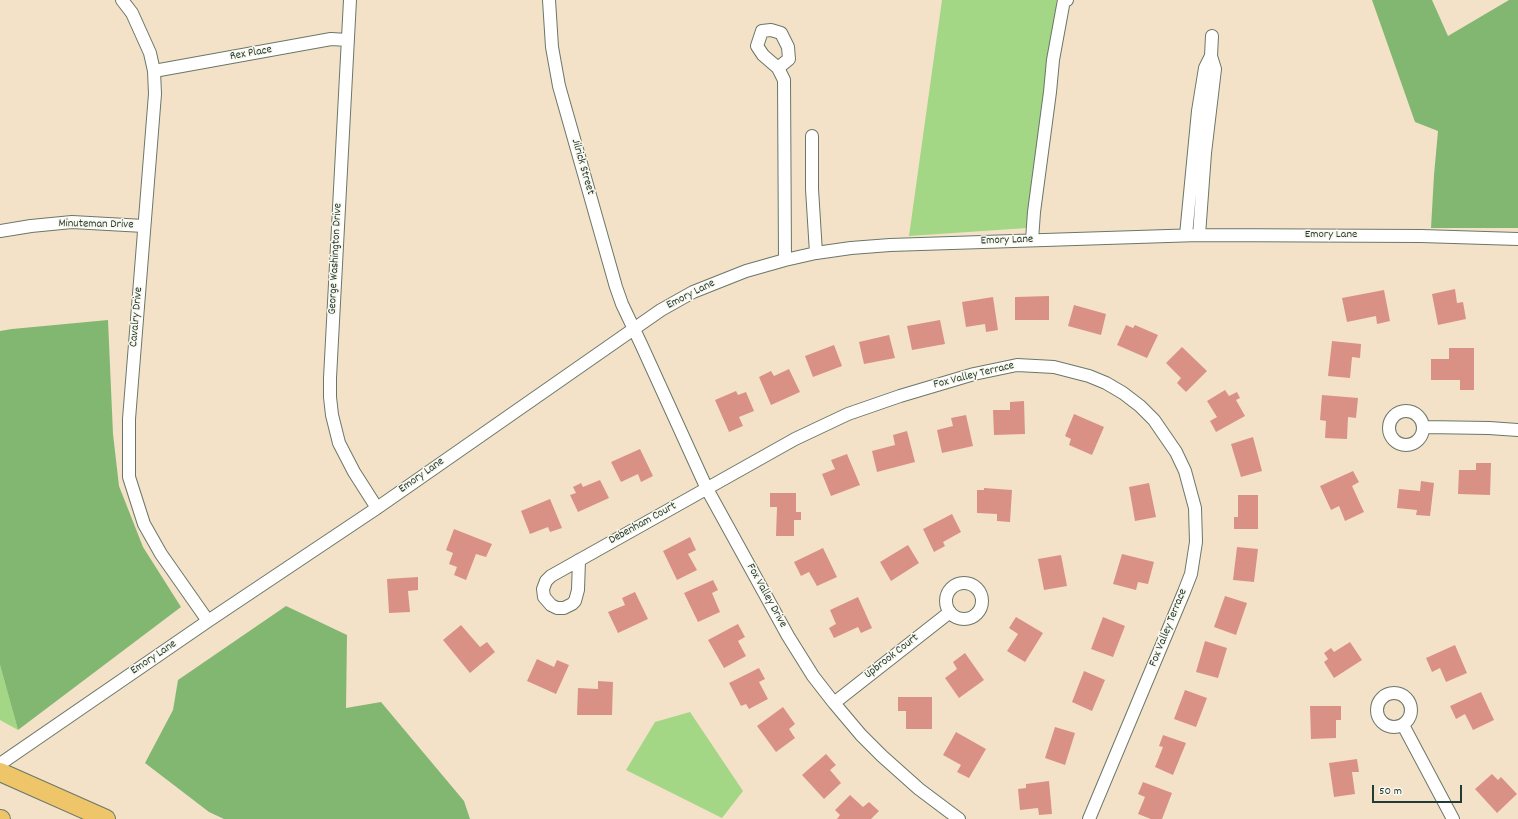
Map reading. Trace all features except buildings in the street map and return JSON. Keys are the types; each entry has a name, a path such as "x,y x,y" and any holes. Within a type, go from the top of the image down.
{"highway":[{"path":"0,772 106,819"}],"street":[{"name":"Cavalry Drive","path":"122,0 132,13 150,53 154,71 155,94 129,419 129,477 144,524 161,554 208,621"},
{"name":"George Washington Drive","path":"350,0 330,397 332,415 339,443 354,472 377,508"},
{"name":"Jilrick Street","path":"549,0 552,47 559,86 616,287 633,329"},
{"path":"1032,240 1034,212 1053,60 1064,0 1067,0"},
{"path":"1186,235 1198,111 1205,68 1210,56 1212,36"},
{"name":"Rex Place","path":"154,71 331,40 348,40"},
{"path":"1199,235 1205,153 1215,69 1210,56"},
{"path":"778,68 784,80 785,260"},
{"path":"812,136 812,189 816,253"},
{"name":"Minuteman Drive","path":"0,231 72,222 144,226"},
{"name":"Emory Lane","path":"0,764 208,621 377,508 661,310 693,292 746,271 816,253 883,245 1186,235 1383,236 1518,239"},
{"name":"Fox Valley Drive","path":"633,329 707,488 788,636 813,676 861,735 882,756 919,789 959,819"},
{"name":"Fox Valley Terrace","path":"707,488 795,439 848,414 900,396 999,368 1017,365 1035,365 1071,370 1106,383 1123,393 1140,406 1154,420 1167,437 1185,471 1195,508 1196,542 1191,574 1089,819"},
{"path":"1424,427 1518,430"},
{"name":"Debenham Court","path":"579,560 707,488"},
{"name":"Upbrook Court","path":"834,703 950,612"},
{"path":"1403,725 1453,819"}],"green space":[{"path":"942,0 1057,0 1027,228 909,236"},
{"path":"1372,0 1432,0 1448,36 1509,0 1518,0 1518,228 1431,228 1438,131 1415,122"},
{"path":"108,320 113,434 119,486 143,547 181,607 18,730 0,665 0,331"},
{"path":"286,606 347,635 346,708 381,702 464,801 470,819 224,819 209,812 145,763 173,710 178,680"},
{"path":"0,665 18,730 0,720"},
{"path":"690,712 743,791 722,818 626,770 655,722"}]}
